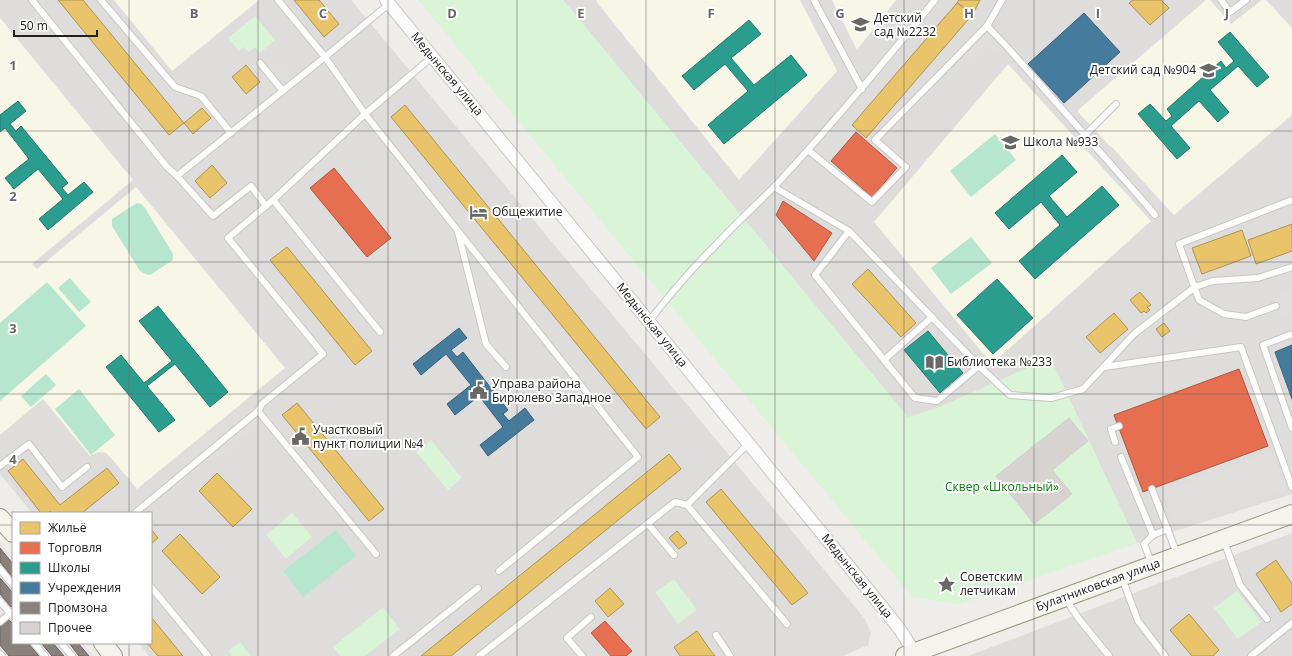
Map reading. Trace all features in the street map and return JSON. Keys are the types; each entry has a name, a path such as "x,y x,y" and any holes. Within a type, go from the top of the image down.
{"street":[{"name":"Медынская улица","path":"387,2 888,613 901,631 912,655"},
{"name":"Булатниковская улица","path":"912,655 1064,597 1292,514"},
{"path":"0,518 12,533"},
{"path":"104,644 114,656"}],"lane":[{"path":"32,0 167,166 213,216 251,186 266,206"},
{"path":"101,0 175,87 201,96 231,133"},
{"path":"278,0 325,57 365,114 638,457 499,571"},
{"path":"814,0 862,89"},
{"path":"649,321 667,298 714,246 808,150 862,89 935,0"},
{"path":"808,150 872,202 906,167 875,140 987,26 1002,0"},
{"path":"1221,0 1230,12 1246,0"},
{"path":"177,176 325,57 387,2"},
{"path":"987,26 1155,215"},
{"path":"136,512 258,411 262,404 323,354 228,238 273,200 365,114 432,57"},
{"path":"260,63 283,91"},
{"path":"1085,135 1116,104"},
{"path":"774,186 849,231 979,366 1010,395 1051,398 1083,389 1134,334 1195,287 1213,281 1258,278 1292,267"},
{"path":"273,200 380,332"},
{"path":"1276,306 1246,317 1224,314 1199,300 1179,244 1292,200"},
{"path":"457,229 486,344 506,367"},
{"path":"849,231 815,275 915,398 937,401 979,366"},
{"path":"884,360 932,317"},
{"path":"1292,334 1263,345 1292,428"},
{"path":"1104,367 1241,347 1292,487"},
{"path":"258,411 376,554"},
{"path":"1115,442 1111,429 1118,426"},
{"path":"687,505 748,443"},
{"path":"0,466 29,444 62,486 87,467"},
{"path":"1121,457 1153,535"},
{"path":"1152,489 1178,556"},
{"path":"479,656 675,502 687,505 787,624"},
{"path":"648,524 674,555"},
{"path":"1152,565 1144,544 1153,535 1168,529"},
{"path":"1224,539 1240,585 1267,619"},
{"path":"0,569 12,584"},
{"path":"1121,576 1138,621 1165,656"},
{"path":"152,588 208,656"},
{"path":"393,656 478,588"},
{"path":"1064,597 1079,619 1109,656"},
{"path":"0,601 12,614 0,622"},
{"path":"582,656 567,638 591,617"},
{"path":"1251,656 1292,623"},
{"path":"716,635 730,656"},
{"path":"35,644 45,656"},
{"path":"62,644 72,656"}],"shaded area":[{"path":"0,0 351,0 865,619 871,633 868,645 843,656 149,656 140,644 152,644 152,512 31,512 0,474"},
{"path":"114,0 259,0 172,71"},
{"path":"563,0 1292,0 1292,494 1137,543 1050,358 940,407 908,418"},
{"path":"800,0 837,71 739,180 596,1"},
{"name":"Детский сад №2232","path":"832,0 896,0 857,50"},
{"name":"Детский сад №904","path":"1206,0 1210,0 1231,24 1262,0 1266,0 1292,28 1292,115 1174,215 1077,111"},
{"path":"0,18 133,180 32,264 37,269 136,187 285,368 137,489 106,453 98,452 90,456 43,399 0,435"},
{"path":"989,29 1008,48 1000,55 989,46 970,67 961,58"},
{"path":"259,57 268,68 277,62 291,80 270,96 247,67"},
{"name":"Школа №933","path":"1008,64 1151,221 992,364 874,222"},
{"path":"1111,146 1148,187 1138,195 1102,155"},
{"path":"1292,290 1292,312 1280,317 1272,297"},
{"path":"243,405 248,412 185,465 179,458"},
{"path":"254,417 259,424 213,462 207,456"},
{"path":"1273,451 1287,490 1178,530 1163,491"},
{"path":"1292,533 1292,656 968,656"},
{"path":"0,542 12,557 12,644 84,644 94,656 0,656"}],"green space":[{"name":"Сквер «Школьный»","path":"418,0 563,0 908,417 940,407 1050,358 1137,543 961,604 912,597"},
{"path":"255,16 275,40 260,53 255,47 249,52 244,47 239,51 228,38"},
{"path":"995,134 1016,160 971,197 950,171"},
{"path":"137,203 141,204 145,208 173,254 173,260 150,275 140,271 112,226 112,219"},
{"path":"971,237 992,263 951,294 931,268"},
{"path":"70,278 91,302 79,312 58,288"},
{"path":"47,282 86,326 0,401 0,323"},
{"path":"46,374 56,385 31,407 21,396"},
{"path":"79,389 115,435 91,455 55,409"},
{"path":"431,440 462,478 448,490 416,452"},
{"path":"292,513 312,537 286,559 266,535"},
{"path":"336,530 356,556 303,597 283,571"},
{"path":"674,579 697,610 678,624 655,592"},
{"path":"1237,591 1261,622 1238,639 1214,608"},
{"path":"383,607 400,629 365,656 340,656 333,647"},
{"path":"240,642 251,656 232,656 228,651"}],"building: Жильё":[{"path":"58,0 83,0 184,123 169,135"},
{"path":"294,0 319,0 339,24 324,37"},
{"path":"959,0 980,0 973,14 957,3"},
{"path":"1133,0 1161,0 1169,8 1150,25 1129,3"},
{"path":"957,3 973,14 866,138 852,125"},
{"path":"246,65 260,82 246,94 232,77"},
{"path":"405,105 660,417 646,429 391,117"},
{"path":"202,108 211,118 193,134 184,123"},
{"path":"212,165 227,183 210,198 195,181"},
{"path":"1292,224 1292,251 1256,264 1248,240"},
{"path":"1242,230 1251,256 1202,274 1192,248"},
{"path":"287,247 372,351 355,365 270,260"},
{"path":"868,269 916,323 901,337 852,284"},
{"path":"1140,292 1151,305 1147,307 1150,310 1146,313 1144,311 1141,313 1130,300"},
{"path":"1114,313 1128,329 1100,353 1086,337"},
{"path":"1164,323 1170,331 1162,337 1156,329"},
{"path":"297,403 384,509 369,521 282,415"},
{"path":"669,454 681,469 451,656 421,656"},
{"path":"23,459 60,505 107,468 119,483 83,512 40,512 8,471"},
{"path":"217,473 252,509 233,527 199,491"},
{"path":"721,489 808,593 792,605 706,502"},
{"path":"152,530 158,538 152,543"},
{"path":"677,531 687,543 679,549 669,538"},
{"path":"180,534 220,577 202,594 162,551"},
{"path":"1276,560 1292,584 1292,604 1281,612 1256,574"},
{"path":"610,588 624,604 608,617 595,601"},
{"path":"1189,614 1219,650 1213,656 1192,656 1170,630"},
{"path":"152,618 183,656 158,656 148,644 152,644"},
{"path":"697,631 715,656 680,656 674,647"}],"building: Торговля":[{"path":"856,132 897,168 872,197 831,161"},
{"path":"334,168 391,238 367,257 310,188"},
{"path":"783,201 832,233 814,261 776,215"},
{"path":"1239,369 1268,446 1143,492 1114,415"},
{"path":"605,621 632,651 626,656 611,656 591,633"}],"building: Школы":[{"path":"749,20 761,34 731,58 754,85 791,55 807,75 724,144 708,125 748,91 725,64 694,90 682,76"},
{"path":"1230,32 1269,77 1257,87 1238,66 1210,90 1229,112 1218,122 1199,101 1171,126 1190,148 1177,159 1138,114 1150,104 1166,121 1172,116 1167,109 1221,61 1226,68 1234,61 1218,42"},
{"path":"18,101 26,111 10,124 16,131 21,126 68,183 62,188 68,195 84,182 93,192 48,230 39,219 63,199 38,169 14,189 5,178 29,159 5,128 0,132 0,115"},
{"path":"1062,155 1077,172 1049,196 1067,217 1102,186 1119,205 1035,279 1019,261 1060,225 1041,202 1009,229 995,213"},
{"path":"997,279 1033,318 993,354 957,315"},
{"path":"158,306 228,392 210,407 175,364 147,386 175,420 159,432 106,367 121,355 144,383 172,361 139,321"},
{"name":"Библиотека №233","path":"928,331 963,373 940,393 904,350"}],"building: Учреждения":[{"path":"1084,13 1120,52 1064,103 1028,64"},
{"name":"Управа района Бирюлево Западное","path":"459,328 467,338 451,350 457,357 463,352 508,410 503,414 509,421 525,408 534,420 488,456 480,445 503,427 479,396 455,415 447,404 471,385 446,354 421,375 413,364"},
{"path":"1292,345 1292,399 1275,352"}],"building: Промзона":[{"path":"0,548 12,563 12,577 0,562"},
{"path":"0,578 12,592 11,607 0,594"},
{"path":"8,619 12,623 12,644 29,644 39,656 9,656 0,645 0,626"},
{"path":"42,644 54,644 64,656 52,656"},
{"path":"70,644 79,644 89,656 79,656"}],"building: Прочее":[{"path":"1069,418 1088,441 1052,470 1072,494 1034,524 996,476"}],"place":[{"name":"Детский сад №2232","path":"861,25"},
{"name":"Детский сад №904","path":"1209,70"},
{"name":"Школа №933","path":"1010,142"},
{"name":"Общежитие","path":"479,212"},
{"name":"Библиотека №233","path":"934,362"},
{"name":"Управа района Бирюлево Западное","path":"479,391"},
{"name":"Участковый пункт полиции №4","path":"300,437"},
{"name":"Cоветским летчикам","path":"947,584"}]}
